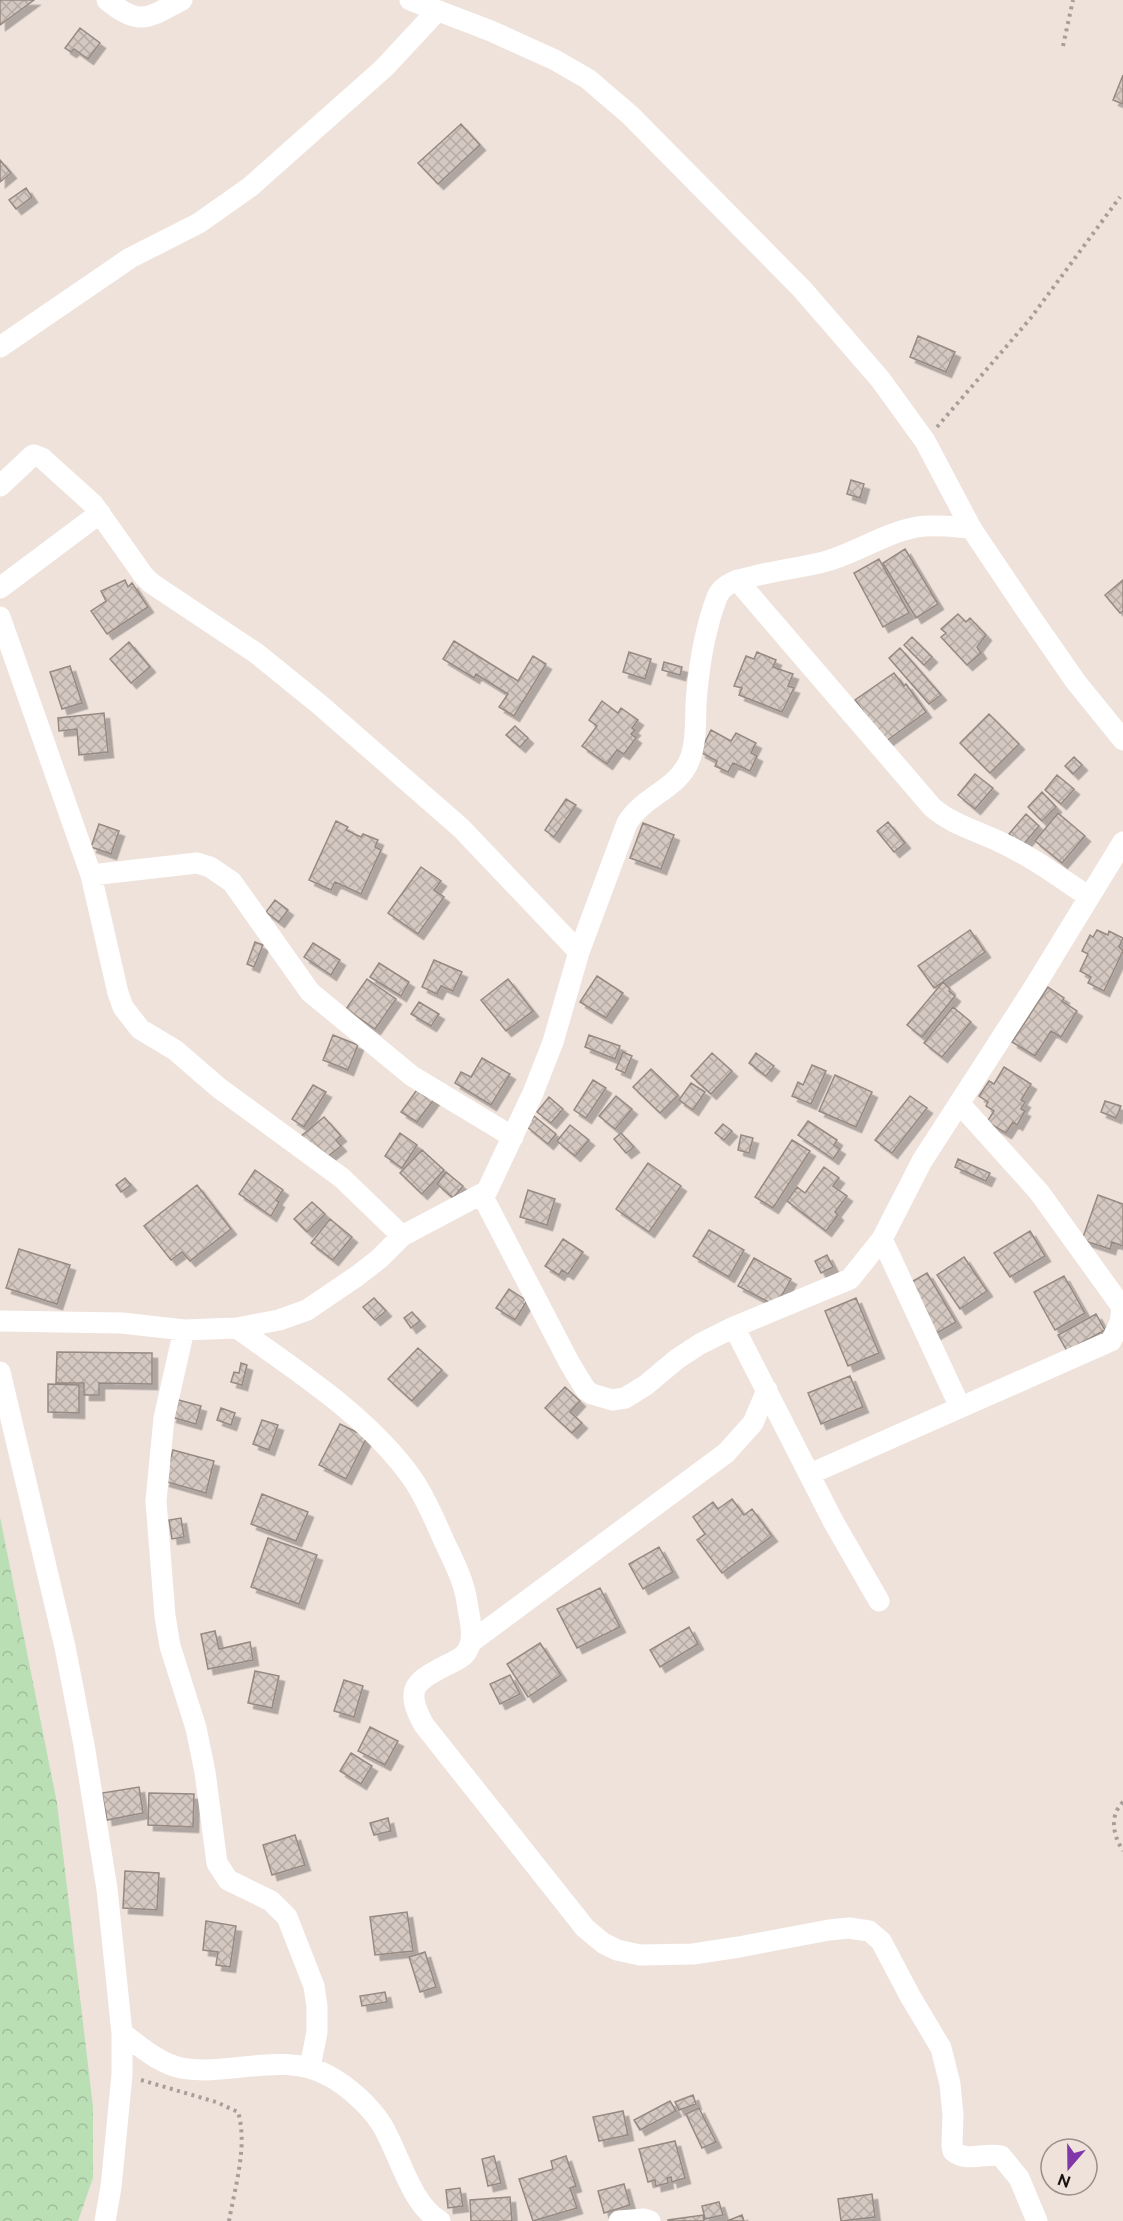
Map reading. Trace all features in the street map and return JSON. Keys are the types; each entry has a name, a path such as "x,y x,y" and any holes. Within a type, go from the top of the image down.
{"street":[{"path":"107,0 132,18 152,16 182,0"},
{"path":"410,0 491,31 555,60 588,79 630,114 802,289 880,379 925,441 972,528 1026,610 1076,682 1123,740"},
{"path":"0,347 130,258 199,223 250,188 384,68 437,11"},
{"path":"0,486 29,458 34,455 38,456 93,504 151,583 256,653 319,704 460,828 579,952"},
{"path":"0,588 100,513"},
{"path":"0,1322 122,1323 184,1330 237,1328 279,1320 307,1310 378,1259 402,1236 482,1195 490,1187 553,1042 579,952 609,866 627,823 635,810 686,769 690,760 704,649 712,614 721,591 737,580 826,561 888,535 916,527 938,525 972,528"},
{"path":"737,580 932,807 954,822 998,840 1035,860 1089,897"},
{"path":"0,617 91,874 123,1007 140,1029 175,1050 219,1088 342,1178 402,1236"},
{"path":"482,1195 570,1364 586,1390 612,1400 625,1398 646,1385 677,1359 735,1327 842,1284 857,1271 882,1239 922,1161 1033,989 1123,843"},
{"path":"91,874 197,863 210,867 232,882 310,992 412,1076 513,1137"},
{"path":"810,1474 960,1407 1117,1345 1122,1306 1039,1192 959,1103"},
{"path":"882,1239 960,1407"},
{"path":"735,1327 833,1521 879,1601"},
{"path":"237,1328 353,1415 388,1449 412,1478 429,1507 460,1576 472,1630 467,1652 457,1660 422,1678 414,1688 417,1712 424,1725 585,1928 603,1943 617,1950 640,1955 704,1952 828,1930 849,1928 869,1931 881,1941 940,2048 950,2084 953,2151 967,2158 985,2154 1001,2156 1019,2178 1037,2221"},
{"path":"184,1330 164,1418 156,1501 165,1616 170,1646 196,1728 205,1772 218,1863 228,1880 271,1901 287,1917 314,1986 317,2032 310,2067"},
{"path":"0,1372 44,1555 84,1745 107,1889 122,2033 123,2075 105,2221"},
{"path":"471,1642 726,1453 753,1423 767,1390"},
{"path":"122,2033 155,2057 178,2067 198,2070 282,2064 310,2067 328,2075 350,2089 381,2123 415,2193 431,2216 440,2221"},
{"path":"619,2221 626,2219 650,2221"}],"path":[{"path":"1064,46 1072,0"},
{"path":"925,441 1030,319 1120,197"},
{"path":"1123,1802 1116,1809 1113,1823 1123,1851"},
{"path":"123,2075 216,2102 238,2112 242,2125 240,2150 229,2221"}],"green space":[{"path":"0,1517 57,1803 93,2107 93,2178 78,2221 0,2221"}],"building":[{"path":"0,0 34,0 0,25"},
{"path":"80,28 100,43 88,59 74,49 71,52 65,48"},
{"path":"1123,75 1123,104 1113,100"},
{"path":"461,124 480,145 438,184 418,163"},
{"path":"0,160 11,173 0,182"},
{"path":"26,188 32,197 16,209 9,200"},
{"path":"918,336 955,352 946,372 910,357"},
{"path":"851,480 864,484 860,498 847,494"},
{"path":"905,549 938,604 916,618 883,563"},
{"path":"879,559 909,613 883,627 854,573"},
{"path":"125,580 128,587 132,583 148,607 107,634 91,611 106,601 101,591"},
{"path":"1123,580 1123,611 1120,613 1105,595"},
{"path":"958,614 966,622 970,618 986,635 977,647 981,653 967,665 941,637 946,633 941,629"},
{"path":"912,637 932,657 924,665 904,645"},
{"path":"454,641 518,681 533,656 546,664 514,716 499,707 508,694 476,674 474,678 443,659"},
{"path":"129,642 150,667 131,683 110,659"},
{"path":"900,648 941,695 929,704 889,658"},
{"path":"629,652 651,659 645,679 623,672"},
{"path":"757,652 776,660 773,667 793,674 788,686 794,688 782,712 739,695 742,688 734,686 746,656 754,659"},
{"path":"664,662 682,667 680,675 662,670"},
{"path":"70,666 82,703 62,709 50,672"},
{"path":"894,673 904,686 906,684 926,712 885,742 855,700"},
{"path":"602,701 618,713 621,708 638,720 631,734 636,738 624,754 617,750 607,764 582,746 597,726 589,720"},
{"path":"104,713 108,752 79,755 77,729 59,731 58,718"},
{"path":"989,714 1019,744 990,773 960,743"},
{"path":"515,726 528,738 520,747 506,735"},
{"path":"711,730 731,741 736,733 756,743 751,753 757,756 750,771 733,763 728,772 715,766 717,761 700,752"},
{"path":"1074,757 1082,765 1073,774 1065,766"},
{"path":"975,774 993,788 975,809 958,795"},
{"path":"1057,775 1074,789 1061,804 1045,790"},
{"path":"1042,792 1056,807 1042,821 1028,807"},
{"path":"566,799 576,805 554,837 545,830"},
{"path":"1058,813 1085,836 1062,863 1035,841"},
{"path":"1026,814 1039,826 1022,846 1009,834"},
{"path":"336,821 348,827 346,830 361,837 363,834 378,840 375,847 381,850 361,894 335,882 331,890 309,880"},
{"path":"888,822 905,843 894,852 877,831"},
{"path":"643,823 674,835 661,869 630,858"},
{"path":"99,824 119,831 111,854 91,847"},
{"path":"421,867 441,881 434,890 444,897 418,934 388,913"},
{"path":"275,900 288,910 279,922 266,912"},
{"path":"970,930 985,952 934,988 918,966"},
{"path":"1097,930 1108,935 1109,931 1123,938 1119,947 1123,951 1104,991 1088,983 1091,977 1080,971 1088,954 1082,951 1090,935 1093,937"},
{"path":"255,942 263,945 254,967 247,964"},
{"path":"313,943 340,960 331,975 304,957"},
{"path":"434,960 462,972 453,991 441,986 437,994 422,987"},
{"path":"379,963 409,982 401,996 370,977"},
{"path":"597,976 623,993 606,1018 580,1002"},
{"path":"367,979 396,999 375,1029 346,1009"},
{"path":"508,979 533,1011 506,1031 481,1000"},
{"path":"943,982 955,996 922,1037 907,1025"},
{"path":"1048,987 1064,998 1062,1001 1077,1011 1061,1037 1051,1031 1035,1056 1012,1042"},
{"path":"419,1002 439,1014 431,1026 411,1014"},
{"path":"953,1007 971,1022 942,1057 924,1043"},
{"path":"333,1035 358,1045 348,1070 323,1060"},
{"path":"589,1035 620,1046 615,1059 585,1047"},
{"path":"623,1052 632,1056 625,1073 616,1069"},
{"path":"712,1053 732,1071 711,1094 691,1076"},
{"path":"756,1053 774,1066 766,1076 749,1063"},
{"path":"482,1058 510,1074 491,1105 455,1083 461,1072 471,1077"},
{"path":"812,1065 826,1071 811,1104 792,1096 798,1082 803,1085"},
{"path":"1004,1067 1031,1084 1021,1100 1025,1102 1021,1109 1025,1111 1017,1125 1013,1122 1006,1133 987,1122 994,1111 986,1106 988,1102 979,1096 989,1081 994,1084"},
{"path":"651,1069 678,1095 660,1113 633,1087"},
{"path":"835,1075 872,1092 856,1127 819,1111"},
{"path":"593,1080 606,1088 586,1118 574,1110"},
{"path":"691,1083 705,1092 693,1110 679,1100"},
{"path":"313,1085 326,1092 304,1127 292,1119"},
{"path":"419,1087 435,1098 417,1122 401,1112"},
{"path":"616,1096 632,1109 615,1129 599,1116"},
{"path":"910,1096 927,1108 892,1153 875,1140"},
{"path":"549,1097 563,1109 551,1123 537,1112"},
{"path":"1105,1101 1121,1106 1116,1118 1101,1112"},
{"path":"534,1116 556,1134 548,1144 526,1126"},
{"path":"324,1117 341,1136 336,1140 341,1146 327,1157 300,1137"},
{"path":"808,1121 837,1140 834,1145 840,1149 833,1159 798,1135"},
{"path":"723,1124 732,1131 724,1140 715,1133"},
{"path":"570,1125 589,1140 575,1156 557,1141"},
{"path":"400,1133 417,1145 402,1168 385,1156"},
{"path":"621,1133 634,1147 626,1153 614,1139"},
{"path":"741,1135 753,1138 749,1153 738,1150"},
{"path":"792,1140 810,1151 773,1208 755,1197"},
{"path":"422,1150 444,1170 422,1194 400,1173"},
{"path":"958,1159 990,1173 986,1181 955,1167"},
{"path":"648,1163 681,1186 649,1232 616,1209"},
{"path":"824,1167 839,1178 833,1186 847,1196 835,1212 838,1215 826,1231 787,1201 797,1187 805,1193"},
{"path":"255,1170 283,1190 276,1200 279,1202 271,1216 239,1194"},
{"path":"446,1172 463,1186 453,1198 437,1184"},
{"path":"125,1178 131,1185 121,1192 116,1185"},
{"path":"197,1185 231,1229 190,1261 182,1252 171,1260 144,1226"},
{"path":"528,1190 555,1199 547,1225 520,1217"},
{"path":"1098,1195 1123,1204 1123,1246 1112,1242 1110,1249 1082,1240"},
{"path":"312,1202 325,1214 307,1232 294,1219"},
{"path":"330,1219 352,1237 333,1260 311,1243"},
{"path":"709,1230 744,1250 729,1277 693,1256"},
{"path":"1030,1231 1045,1256 1010,1277 994,1253"},
{"path":"563,1239 583,1252 568,1274 562,1270 559,1275 545,1266"},
{"path":"19,1249 70,1265 57,1304 6,1288"},
{"path":"827,1255 833,1267 821,1273 815,1261"},
{"path":"964,1257 987,1291 960,1309 937,1275"},
{"path":"754,1258 791,1279 776,1306 738,1286"},
{"path":"927,1273 956,1322 935,1334 906,1285"},
{"path":"1064,1276 1085,1313 1055,1330 1034,1292"},
{"path":"509,1289 527,1301 515,1320 496,1308"},
{"path":"374,1298 386,1311 375,1320 363,1307"},
{"path":"856,1298 879,1353 848,1366 825,1311"},
{"path":"412,1312 420,1321 411,1328 404,1318"},
{"path":"1096,1314 1105,1330 1067,1351 1058,1335"},
{"path":"418,1348 442,1370 412,1401 388,1379"},
{"path":"57,1352 152,1353 152,1384 99,1383 99,1395 84,1395 84,1383 56,1383"},
{"path":"241,1363 247,1365 242,1385 231,1382 234,1372 239,1373"},
{"path":"850,1376 863,1407 821,1424 808,1393"},
{"path":"48,1384 79,1385 79,1413 48,1412"},
{"path":"565,1387 580,1401 570,1412 582,1423 572,1433 545,1408"},
{"path":"175,1399 201,1406 196,1424 171,1417"},
{"path":"221,1408 235,1413 231,1425 217,1420"},
{"path":"262,1420 278,1425 269,1450 253,1444"},
{"path":"340,1424 367,1437 346,1479 319,1465"},
{"path":"173,1450 214,1461 206,1493 164,1481"},
{"path":"262,1494 308,1512 296,1541 251,1524"},
{"path":"732,1499 744,1515 752,1509 772,1536 722,1573 697,1540 705,1534 693,1517 713,1502 718,1509"},
{"path":"181,1518 184,1537 172,1539 169,1520"},
{"path":"268,1538 317,1555 299,1604 251,1587"},
{"path":"659,1547 673,1572 643,1589 629,1564"},
{"path":"600,1588 620,1627 577,1648 557,1609"},
{"path":"689,1627 698,1644 660,1667 650,1650"},
{"path":"215,1631 219,1649 250,1642 253,1660 208,1669 201,1634"},
{"path":"540,1643 561,1675 528,1697 507,1664"},
{"path":"255,1671 279,1676 272,1708 248,1703"},
{"path":"510,1675 520,1694 500,1704 490,1684"},
{"path":"344,1680 363,1686 354,1717 334,1711"},
{"path":"370,1727 398,1741 385,1765 358,1751"},
{"path":"351,1753 372,1766 361,1784 340,1771"},
{"path":"139,1787 143,1813 107,1820 102,1793"},
{"path":"149,1793 194,1794 193,1827 148,1825"},
{"path":"388,1818 391,1831 374,1835 370,1823"},
{"path":"295,1835 305,1865 272,1875 263,1845"},
{"path":"125,1871 159,1873 157,1910 123,1908"},
{"path":"407,1912 413,1951 375,1955 370,1917"},
{"path":"206,1921 236,1926 230,1967 216,1965 218,1952 203,1950"},
{"path":"425,1952 436,1987 420,1992 409,1957"},
{"path":"385,1992 387,2002 362,2006 360,1996"},
{"path":"693,2095 696,2104 679,2110 675,2102"},
{"path":"670,2101 676,2111 640,2130 634,2120"},
{"path":"699,2108 716,2142 702,2148 686,2114"},
{"path":"623,2111 628,2135 599,2141 593,2117"},
{"path":"675,2141 685,2178 672,2182 671,2177 667,2178 668,2183 656,2186 655,2180 648,2182 639,2149"},
{"path":"494,2156 501,2183 488,2186 482,2159"},
{"path":"566,2156 576,2186 570,2188 577,2208 533,2221 519,2179 553,2169 551,2161"},
{"path":"624,2184 630,2205 604,2213 598,2191"},
{"path":"460,2188 463,2206 448,2208 446,2190"},
{"path":"872,2194 875,2217 841,2221 838,2199"},
{"path":"510,2197 512,2221 471,2221 470,2200"},
{"path":"719,2202 723,2215 705,2219 702,2206"},
{"path":"703,2215 704,2221 668,2221 668,2220"},
{"path":"742,2215 744,2221 727,2221"}]}
